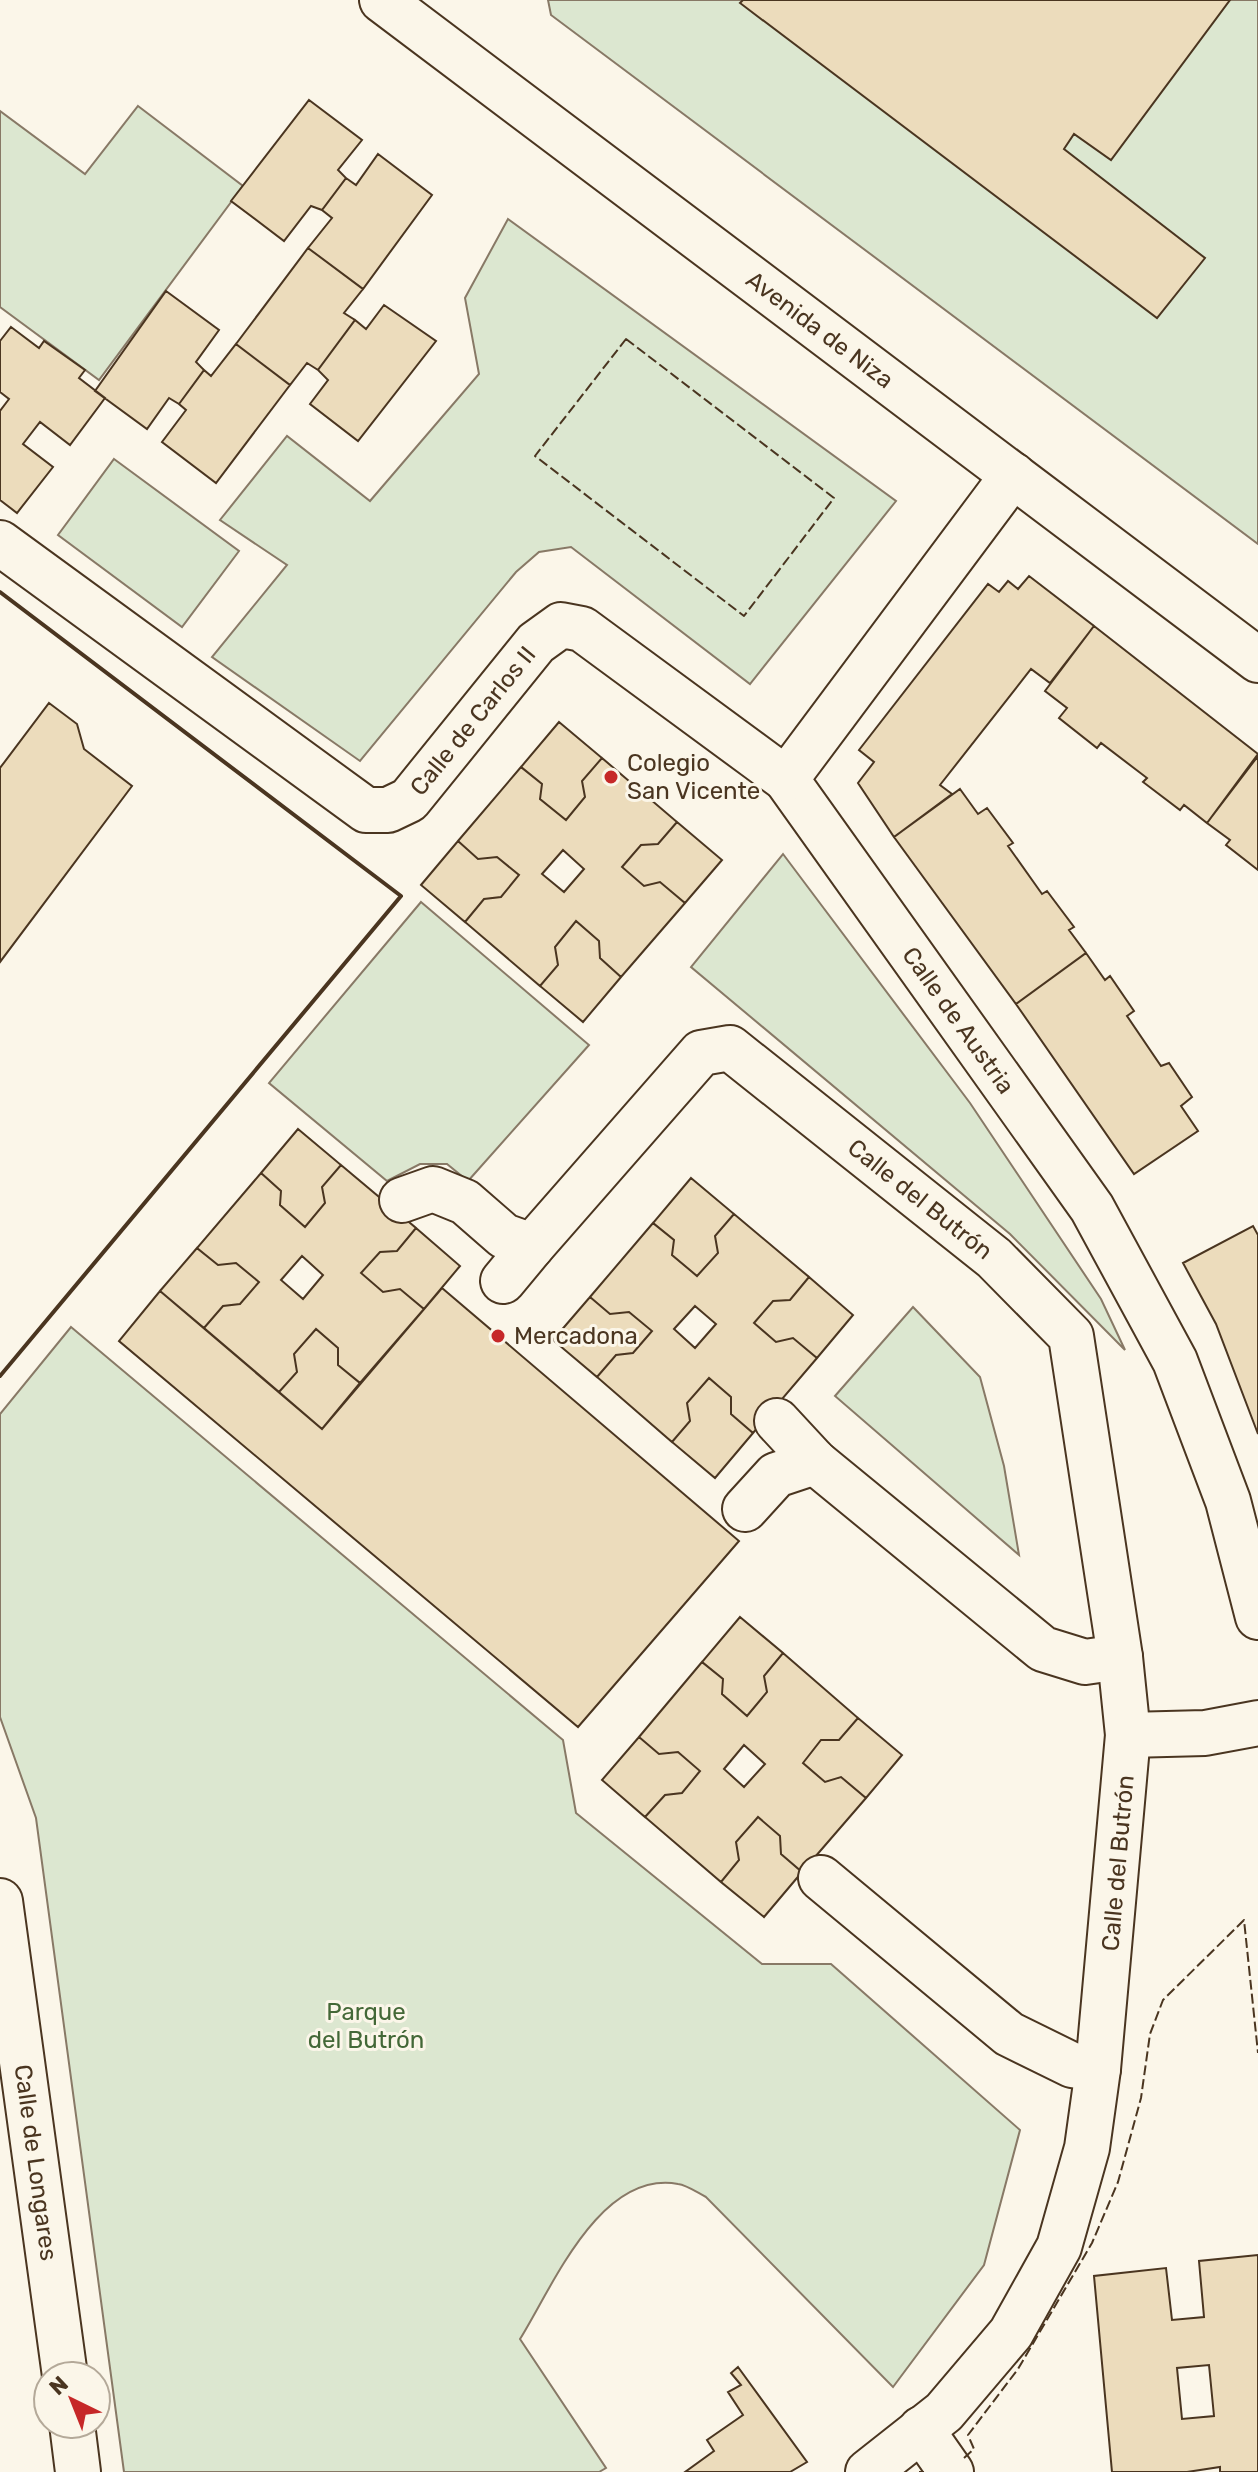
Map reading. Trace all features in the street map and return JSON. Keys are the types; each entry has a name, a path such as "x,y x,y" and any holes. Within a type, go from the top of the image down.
{"street":[{"name":"Avenida de Niza","path":"382,0 427,13 1013,475 1258,660"},
{"path":"786,779 1013,475"},
{"name":"Calle de Carlos II","path":"0,543 366,810 388,810 409,800 536,643 561,625 582,629 786,779"},
{"name":"Calle de Austria","path":"786,779 1092,1208 1175,1361 1228,1501 1258,1617"},
{"name":"Calle del Butrón","path":"503,1281 701,1053 730,1048 994,1258 1071,1336 1120,1657 1128,1735 1098,2069 1087,2148 1059,2247 1011,2333 944,2412 868,2472"},
{"path":"402,1200 433,1189 465,1202 504,1236 532,1246"},
{"path":"777,1421 815,1462 1043,1649 1085,1662 1120,1657"},
{"path":"745,1509 776,1475 815,1462"},
{"path":"1128,1735 1205,1733 1258,1723"},
{"path":"821,1878 1009,2034 1072,2065 1098,2069"},
{"name":"Calle de Longares","path":"0,1901 63,2360"},
{"path":"921,2429 951,2472"},
{"path":"74,2440 78,2472"}],"green space":[{"path":"548,0 1258,0 1258,544 551,15"},
{"path":"138,106 243,186 99,380 0,307 0,111 85,174"},
{"path":"508,219 896,501 750,684 571,547 539,552 516,572 360,761 212,657 287,565 220,520 287,436 370,501 479,374 465,298"},
{"path":"114,459 239,551 182,627 58,535"},
{"path":"783,854 970,1103 1101,1299 1125,1350 1010,1234 691,967"},
{"path":"421,902 589,1045 468,1181 447,1164 420,1164 387,1181 269,1083"},
{"path":"913,1307 980,1377 1004,1466 1019,1555 835,1396"},
{"name":"Parque del Butrón","path":"71,1327 563,1740 576,1813 762,1964 831,1964 1020,2130 984,2265 893,2387 706,2197 678,2184 650,2184 625,2195 602,2213 582,2236 520,2339 606,2468 599,2472 124,2472 112,2383 112,2360 109,2360 36,1818 0,1717 0,1414"}],"building":[{"path":"743,0 1230,0 1111,160 1074,134 1064,149 1205,258 1157,318 740,3"},
{"path":"309,100 362,140 338,170 346,178 322,210 311,206 284,241 231,201"},
{"path":"378,154 432,195 363,289 308,248 332,218 322,210 346,178 356,185"},
{"path":"308,248 363,289 344,313 355,320 318,370 307,363 290,385 236,344"},
{"path":"166,291 219,330 196,362 204,370 179,404 169,398 147,429 95,391"},
{"path":"384,305 436,341 358,441 310,404 328,380 318,370 355,320 366,329"},
{"path":"11,327 39,348 44,341 85,370 79,378 105,398 70,445 40,422 23,444 53,467 17,513 0,500 0,411 9,399 0,392 0,341"},
{"path":"236,344 290,385 216,483 162,442 186,410 179,404 204,370 211,376"},
{"path":"1029,576 1094,626 1050,683 1031,669 940,785 952,794 894,837 858,783 874,762 859,750 988,584 999,592 1008,581 1018,589"},
{"path":"1094,626 1258,754 1207,823 1184,805 1180,810 1143,782 1147,778 1101,743 1097,748 1059,718 1067,708 1045,691"},
{"path":"49,703 77,724 84,749 132,786 0,962 0,768"},
{"path":"559,722 602,758 582,781 585,797 566,820 540,799 542,784 521,767"},
{"path":"1258,756 1258,870 1226,845 1230,840 1207,823"},
{"path":"602,758 677,822 658,844 641,845 622,867 644,886 660,882 685,903 621,977 600,958 599,941 576,921 555,947 558,965 540,986 465,922 484,899 501,897 519,875 497,857 478,859 458,841 521,767 542,784 540,799 566,820 585,797 582,781","holes":["563,850 584,869 564,892 542,874"]},
{"path":"960,789 978,814 987,808 1013,843 1008,846 1042,894 1047,891 1074,927 1069,930 1086,953 1016,1004 894,837"},
{"path":"677,822 722,860 685,903 660,882 644,886 622,867 641,845 658,844"},
{"path":"458,841 478,859 497,857 519,875 501,897 484,899 465,922 421,885"},
{"path":"576,921 599,941 600,958 621,977 583,1022 540,986 558,965 555,947"},
{"path":"1086,953 1105,980 1110,976 1134,1011 1127,1016 1161,1066 1169,1063 1192,1097 1181,1106 1198,1131 1134,1174 1016,1004"},
{"path":"298,1129 341,1165 322,1187 325,1203 305,1227 280,1205 281,1191 261,1173"},
{"path":"341,1165 416,1228 397,1251 380,1252 361,1273 383,1292 400,1289 424,1309 360,1383 338,1365 338,1348 316,1329 294,1354 297,1372 279,1392 204,1328 223,1306 240,1304 259,1282 236,1263 218,1265 197,1248 261,1173 281,1191 280,1205 305,1227 325,1203 322,1187","holes":["302,1256 323,1275 303,1299 281,1280"]},
{"path":"691,1178 734,1214 715,1236 718,1253 697,1276 672,1255 674,1240 653,1223"},
{"path":"734,1214 809,1277 790,1300 773,1301 754,1323 776,1342 793,1338 817,1358 753,1433 731,1414 731,1397 709,1378 687,1403 690,1421 672,1442 597,1377 616,1355 633,1353 652,1331 629,1312 610,1314 590,1297 653,1223 674,1240 672,1255 697,1276 718,1253 715,1236","holes":["695,1306 716,1324 695,1348 674,1329"]},
{"path":"1253,1226 1258,1235 1258,1434 1216,1324 1183,1263"},
{"path":"416,1228 460,1266 424,1309 400,1289 383,1292 361,1273 380,1252 397,1251"},
{"path":"197,1248 218,1265 236,1263 259,1282 240,1304 223,1306 204,1328 160,1291"},
{"path":"809,1277 853,1315 817,1358 793,1338 776,1342 754,1323 773,1301 790,1300"},
{"path":"442,1288 739,1541 578,1727 119,1341 160,1291 322,1429"},
{"path":"590,1297 610,1314 629,1312 652,1331 633,1353 616,1355 597,1377 553,1340"},
{"path":"316,1329 338,1348 338,1365 360,1383 322,1429 279,1392 297,1372 294,1354"},
{"path":"709,1378 731,1397 731,1414 753,1433 715,1478 672,1442 690,1421 687,1403"},
{"path":"740,1617 783,1653 764,1676 767,1692 747,1716 722,1694 723,1679 702,1662"},
{"path":"783,1653 858,1718 839,1740 821,1740 803,1763 825,1782 841,1777 866,1798 802,1872 781,1854 780,1836 758,1817 736,1842 739,1860 721,1882 645,1817 665,1795 682,1793 700,1771 678,1752 659,1754 639,1737 702,1662 723,1679 722,1694 747,1716 767,1692 764,1676","holes":["744,1745 765,1764 744,1787 724,1769"]},
{"path":"858,1718 902,1755 866,1798 841,1777 825,1782 803,1763 821,1740 839,1740"},
{"path":"639,1737 659,1754 678,1752 700,1771 682,1793 665,1795 645,1817 602,1780"},
{"path":"758,1817 780,1836 781,1854 802,1872 764,1917 721,1882 739,1860 736,1842"},
{"path":"1258,2255 1258,2472 1220,2472 1220,2467 1187,2472 1112,2472 1094,2276 1166,2268 1172,2320 1204,2317 1199,2261","holes":["1209,2365 1214,2416 1182,2419 1177,2368"]},
{"path":"738,2367 807,2462 790,2472 685,2472 714,2451 707,2440 743,2415 728,2392 741,2385 731,2373"}],"fence":[{"path":"626,339 834,498 744,616 535,456 626,339"},
{"path":"964,2458 974,2449 968,2435 1018,2369 1092,2243 1118,2182 1141,2098 1150,2034 1163,2000 1244,1920 1258,2053"},
{"path":"919,2472 924,2472"}],"wall":[{"path":"0,592 401,896 0,1376"}],"place":[{"name":"Colegio San Vicente","path":"611,777"},
{"name":"Mercadona","path":"498,1336"}]}
